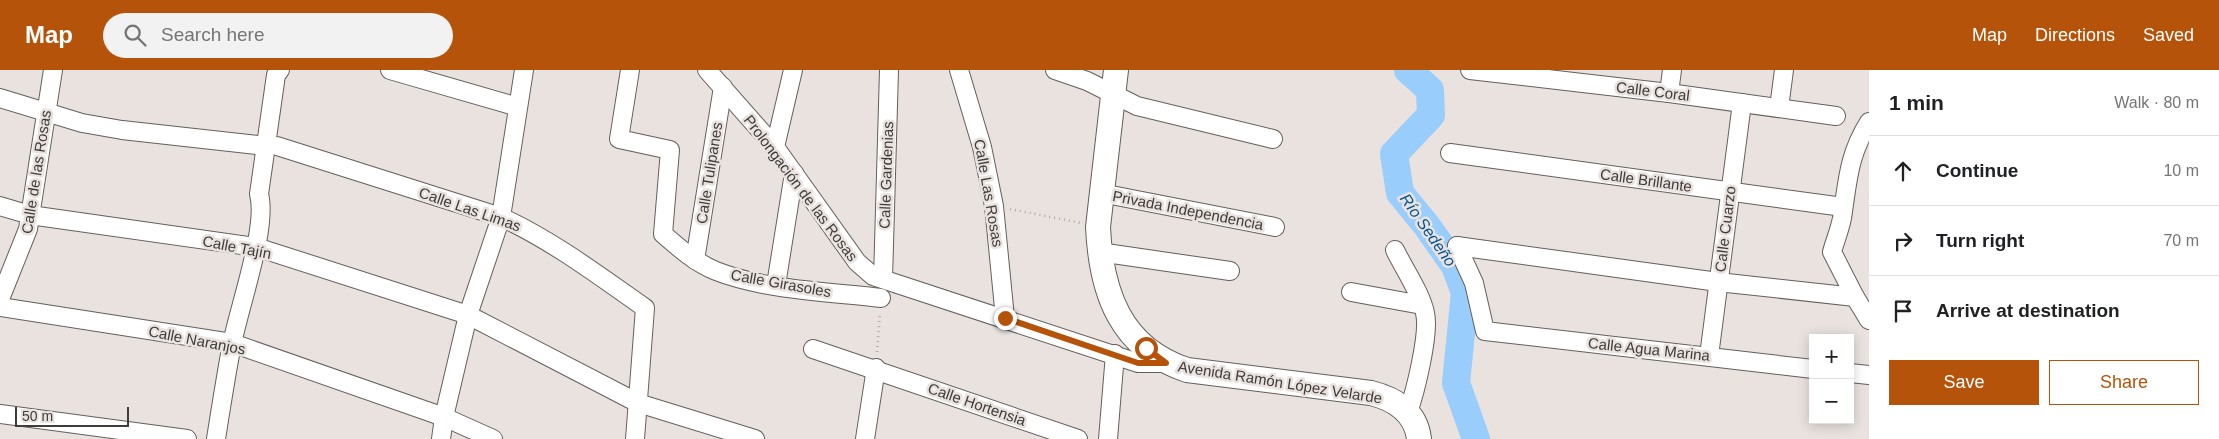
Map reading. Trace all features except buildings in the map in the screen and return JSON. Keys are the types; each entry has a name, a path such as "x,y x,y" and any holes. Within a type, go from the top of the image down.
{"main road":[{"name":"Avenida Ramón López Velarde","path":"1116,70 1101,193 1098,227 1099,252 1104,278 1118,312 1133,335 1146,348 1166,363 1187,370 1371,393 1385,396 1408,412"},
{"path":"1408,412 1414,422 1419,439"}],"street":[{"name":"Calle de las Rosas","path":"0,300 25,242 53,70"},
{"path":"271,146 276,75 280,70"},
{"path":"216,439 232,343 256,247 262,205 259,194 271,146 285,76 284,70"},
{"path":"390,70 518,107"},
{"path":"441,439 444,417 468,315 501,217 524,70"},
{"name":"Calle Girasoles","path":"630,70 619,139 670,150 663,234 695,260 734,277 776,285 881,298"},
{"path":"775,147 792,70"},
{"name":"Calle Gardenias","path":"883,279 889,70"},
{"name":"Calle Las Rosas","path":"959,70 982,147 994,206 1005,318"},
{"path":"1056,70 1087,81 1137,106 1273,138"},
{"name":"Calle Coral","path":"1470,70 1669,93 1836,116"},
{"path":"1669,93 1672,70"},
{"path":"1779,108 1784,70"},
{"name":"Prolongación de las Rosas","path":"710,71 775,147 857,262 873,276 1138,363 1166,363"},
{"name":"Calle Tulipanes","path":"695,260 723,87"},
{"name":"Calle Las Limas","path":"0,98 82,123 122,130 271,146 501,217 531,231 557,246 645,308 638,402"},
{"name":"Calle Cuarzo","path":"1710,356 1729,192 1742,103"},
{"path":"1869,122 1854,148 1849,164 1842,219 1832,252 1869,320"},
{"name":"Calle Brillante","path":"1450,153 1843,207"},
{"path":"776,285 794,173"},
{"name":"Privada Independencia","path":"1101,193 1275,227"},
{"name":"Calle Tajín","path":"0,206 30,215 256,247 468,315 638,402 755,439"},
{"name":"Calle Agua Marina","path":"1718,282 1457,246 1474,283 1485,331 1809,368"},
{"path":"1395,250 1422,305 1426,324 1416,392 1408,412"},
{"path":"1099,252 1230,271"},
{"path":"1718,282 1855,297"},
{"path":"1350,292 1422,305"},
{"name":"Calle Naranjos","path":"0,307 232,343 444,417 493,439"},
{"name":"Calle Hortensia","path":"814,349 876,368 1078,439"},
{"path":"1108,439 1115,354"},
{"path":"865,439 876,368"},
{"path":"1854,373 1869,375"},
{"path":"635,439 638,402"},
{"path":"0,414 62,431 187,439"}],"path":[{"path":"994,206 1098,227"},
{"path":"876,368 881,298"}],"waterway":[{"name":"Río Sedeño","path":"1408,70 1430,90 1431,115 1394,154 1400,193 1427,226 1455,266 1465,293 1456,383 1476,439"}],"route":[{"path":"1005,318 1138,363 1166,363 1146,348"}]}
